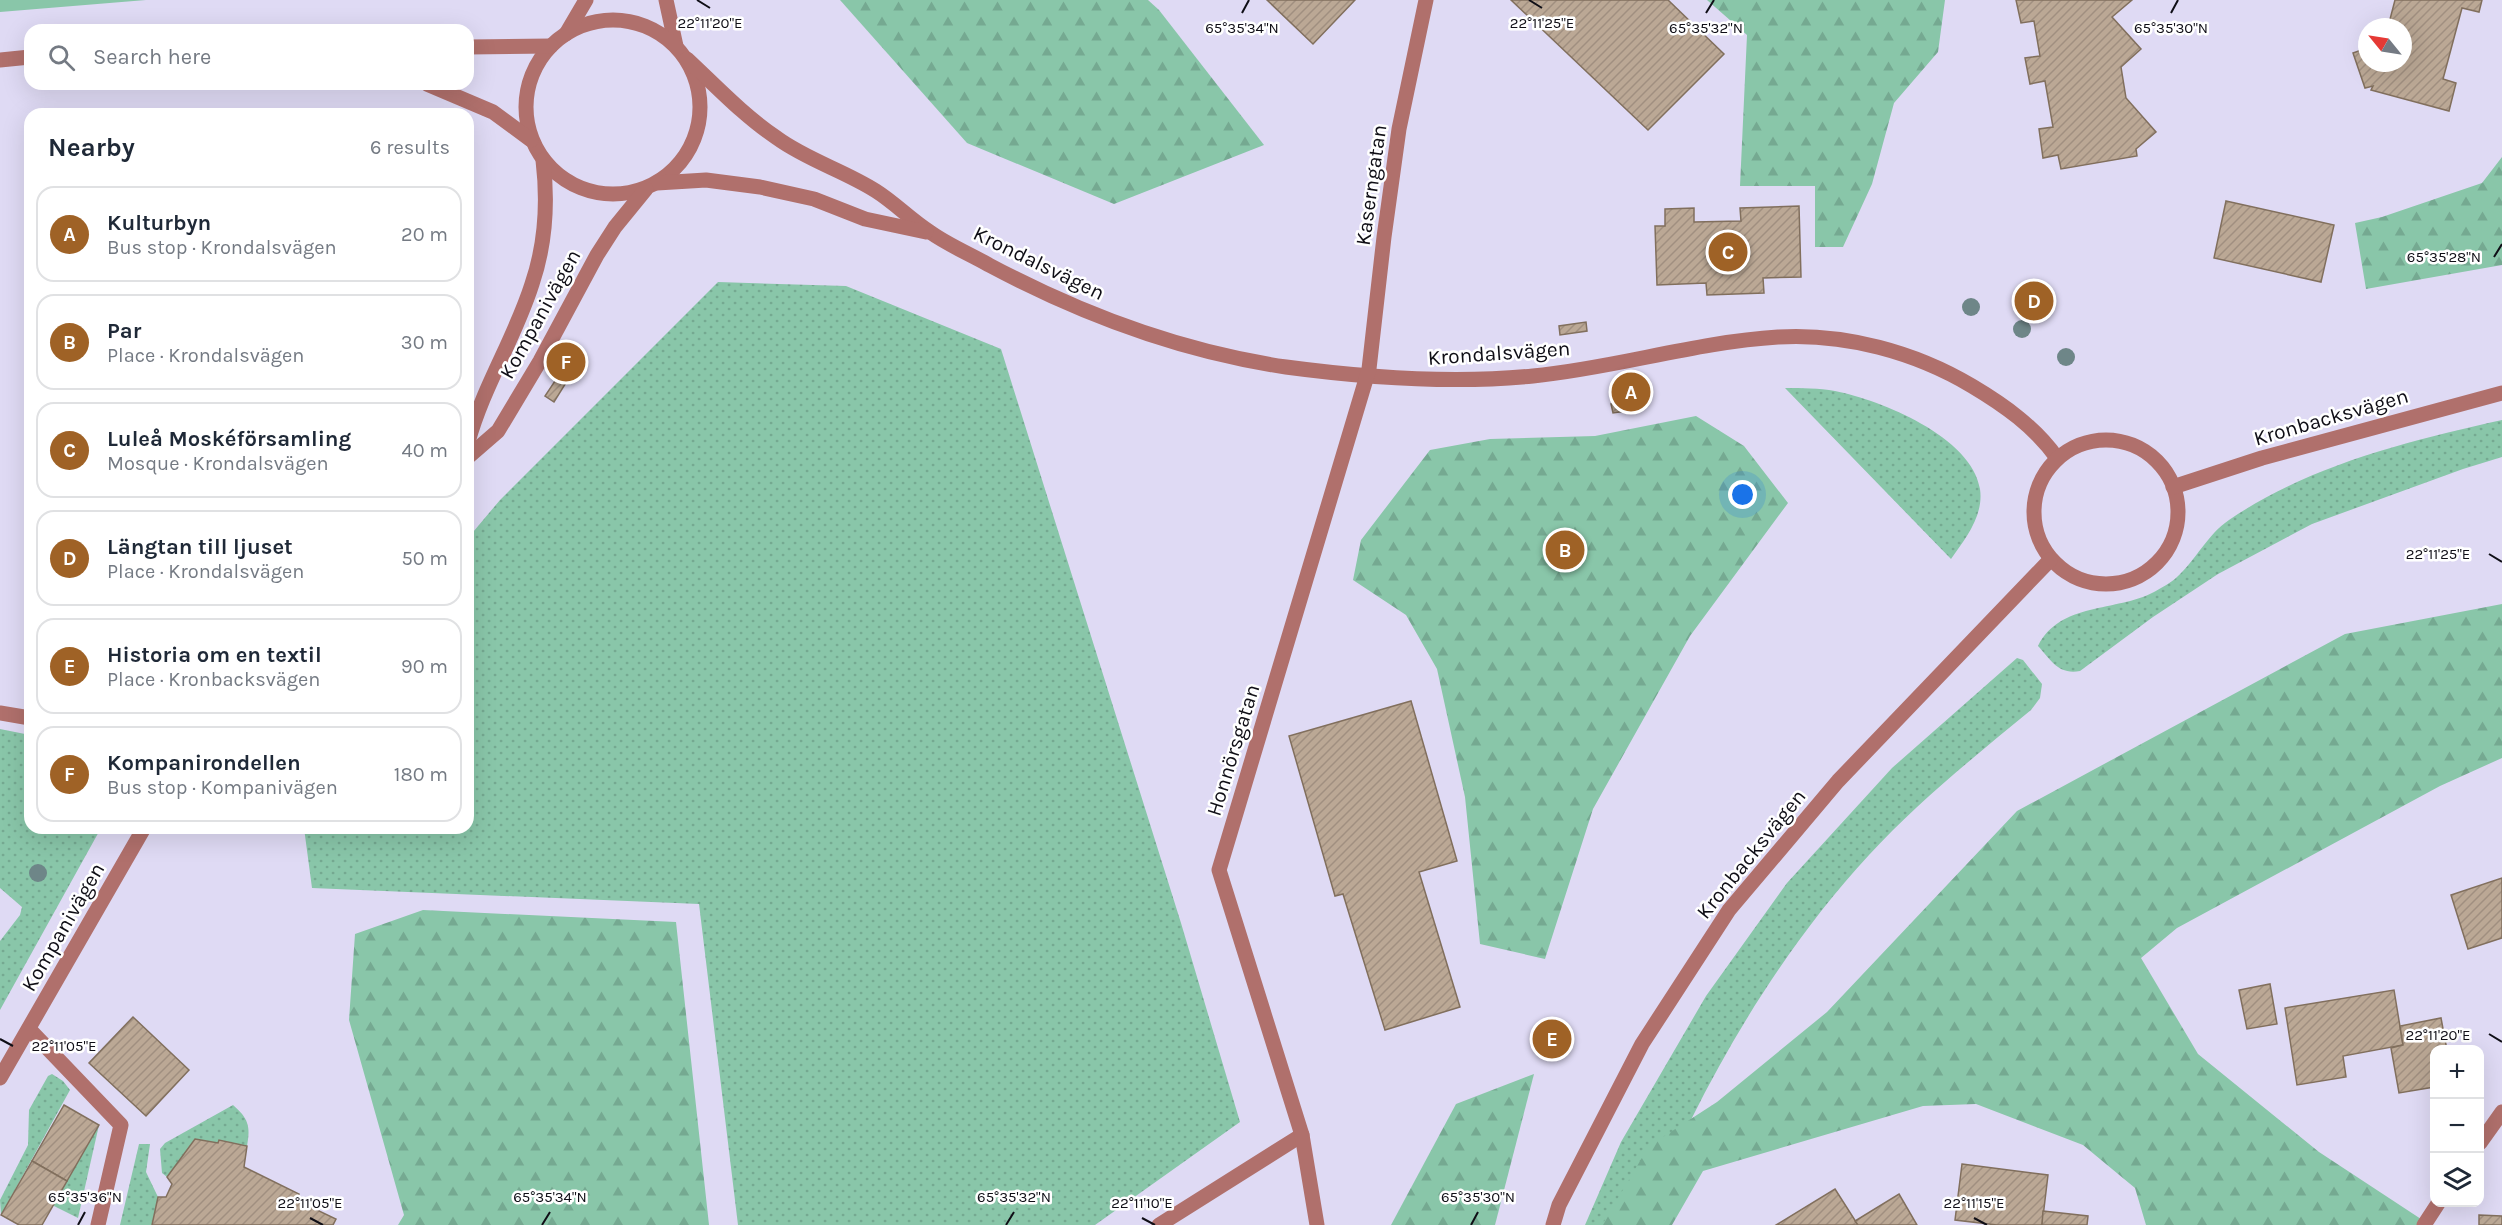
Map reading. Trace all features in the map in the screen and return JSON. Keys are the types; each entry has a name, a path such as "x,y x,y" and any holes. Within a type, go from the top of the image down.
{"street":[{"path":"566,34 586,0"},
{"path":"666,0 676,46"},
{"name":"Kaserngatan","path":"1367,376 1399,129 1426,0"},
{"path":"624,20 639,23 661,34 687,59 698,84 700,96 698,133 691,149 680,164 651,186 623,194 588,191 558,175 543,160 531,140 526,100 529,85 534,70 551,46 566,34 594,22 624,20"},
{"path":"474,47 551,46"},
{"path":"0,60 24,58"},
{"name":"Krondalsvägen","path":"687,59 741,111 779,140 877,192 932,234 1038,291 1117,323 1198,348 1282,366 1367,376 1426,379 1524,376 1616,364 1737,341 1780,337 1862,343 1910,357 1951,374 1997,401 2046,442 2057,458"},
{"path":"441,90 493,112 531,140"},
{"name":"Kompanivägen","path":"474,421 511,337 538,265 545,224 546,188 543,160"},
{"name":"Krondalsvägen","path":"651,186 706,180 760,187 814,199 865,219 932,234"},
{"name":"Kompanivägen","path":"474,452 498,431 540,361 597,255 615,227 651,186"},
{"name":"Honnörsgatan","path":"1317,1225 1302,1136 1219,870 1367,376"},
{"name":"Kronbacksvägen","path":"2174,487 2262,458 2502,393"},
{"path":"2097,439 2119,441 2139,447 2154,457 2174,487 2178,504 2178,524 2174,541 2162,558 2148,571 2115,585 2096,586 2063,572 2050,560 2040,542 2035,527 2033,508 2036,488 2045,472 2057,458 2076,444 2097,439"},
{"name":"Kronbacksvägen","path":"1552,1225 1559,1205 1642,1044 1729,910 1838,781 2050,560"},
{"path":"0,714 24,717"},
{"name":"Kompanivägen","path":"0,1078 141,834"},
{"path":"29,1029 121,1125 98,1225"},
{"path":"2484,1137 2502,1112"},
{"path":"1159,1225 1302,1136"},
{"path":"2424,1225 2436,1207"}],"green space":[{"path":"0,0 146,0 0,12"},
{"path":"840,0 1148,0 1159,10 1264,145 1114,204 967,143"},
{"path":"1707,0 1945,0 1938,52 1894,103 1872,184 1843,247 1815,247 1815,186 1740,186 1747,35"},
{"path":"2502,157 2502,265 2366,289 2355,223 2382,217 2482,183"},
{"path":"718,282 846,286 1001,349 1181,923 1240,1122 1095,1225 738,1225 699,904 312,888 305,834 474,834 474,531 500,500"},
{"path":"1785,388 1829,390 1876,403 1922,424 1960,453 1973,470 1980,489 1980,499 1972,527 1951,559"},
{"path":"1696,416 1744,446 1788,503 1690,636 1593,809 1545,959 1480,944 1465,797 1437,669 1406,615 1353,580 1361,540 1430,450 1490,439 1595,436"},
{"path":"2502,420 2502,457 2312,524 2218,574 2153,617 2080,671 2060,669 2038,646 2048,632 2060,622 2074,615 2139,598 2169,583 2184,570 2221,526 2260,501 2293,484 2396,446"},
{"path":"2502,604 2502,758 2440,786 2177,928 2141,958 2198,1054 2319,1152 2424,1221 2419,1225 2146,1225 2135,1188 2083,1145 1976,1104 1923,1106 1703,1171 1672,1225 1602,1225 1649,1146 1717,1102 1827,1012 2017,811 2345,634"},
{"path":"2017,658 2023,660 2042,684 2040,698 2031,710 1947,780 1888,835 1834,896 1800,939 1769,983 1713,1078 1688,1126 1644,1225 1585,1225 1621,1142 1706,996 1787,883 1892,768"},
{"path":"0,729 24,734 24,834 98,834 0,1010 0,941 20,915 22,907 0,888"},
{"path":"423,910 676,922 709,1225 398,1225 404,1215 349,1020 355,934"},
{"path":"52,1074 63,1081 70,1090 1,1215 0,1200 28,1145 29,1110 48,1076"},
{"path":"1534,1074 1495,1225 1391,1225 1456,1104"},
{"path":"233,1105 247,1123 249,1133 247,1146 219,1140 218,1143 195,1139 167,1177 162,1173 160,1149 165,1143"},
{"path":"99,1125 78,1218 52,1205"},
{"path":"139,1144 150,1144 146,1172 158,1197 152,1225 120,1225"}],"building":[{"path":"1267,0 1355,0 1313,44"},
{"path":"1511,0 1668,0 1724,54 1648,130"},
{"path":"2016,0 2132,0 2112,17 2141,49 2121,67 2126,98 2156,132 2136,149 2137,156 2061,169 2058,155 2043,158 2039,129 2053,127 2045,81 2030,84 2025,58 2040,56 2034,21 2021,23"},
{"path":"2395,0 2482,0 2479,12 2462,8 2443,79 2456,83 2449,111 2371,90 2373,86 2365,88 2360,72 2412,72 2412,18 2390,18"},
{"path":"2358,51 2358,68 2353,53"},
{"path":"2226,201 2334,225 2321,282 2214,258"},
{"path":"1799,206 1801,277 1763,278 1764,293 1707,295 1706,283 1657,285 1655,226 1665,226 1665,209 1694,208 1694,222 1741,221 1740,208"},
{"path":"1586,322 1587,331 1560,335 1559,326"},
{"path":"561,372 569,378 554,402 545,396"},
{"path":"1639,400 1640,409 1613,413 1611,404"},
{"path":"1411,701 1457,861 1419,872 1460,1007 1385,1030 1343,894 1335,896 1289,736"},
{"path":"2502,878 2502,938 2468,949 2451,895"},
{"path":"2270,984 2277,1024 2247,1029 2239,990"},
{"path":"2394,990 2403,1045 2343,1056 2346,1077 2297,1085 2285,1008"},
{"path":"133,1017 189,1070 146,1116 89,1063"},
{"path":"2441,1018 2446,1045 2430,1045 2430,1088 2399,1093 2391,1048 2403,1045 2400,1026"},
{"path":"64,1105 99,1125 67,1181 32,1161"},
{"path":"195,1139 218,1143 219,1140 247,1146 244,1167 299,1194 296,1200 336,1219 333,1225 152,1225 158,1197 166,1197 172,1184 167,1177"},
{"path":"32,1161 67,1181 42,1225 19,1225 1,1215"},
{"path":"1962,1164 2048,1175 2042,1225 1997,1225 1955,1220"},
{"path":"1835,1189 1858,1225 1776,1225"},
{"path":"1899,1194 1917,1225 1858,1225 1855,1221"},
{"path":"2043,1211 2088,1216 2087,1225 2042,1225"},
{"path":"2479,1215 2502,1216 2502,1225 2479,1225"}],"place":[{"name":"Luleå Moskéförsamling","path":"1728,252"},
{"name":"Längtan till ljuset","path":"2034,301"},
{"name":"Kompanirondellen","path":"566,362"},
{"name":"Kulturbyn","path":"1631,392"},
{"name":"Par","path":"1565,550"},
{"name":"Historia om en textil","path":"1552,1039"}]}
